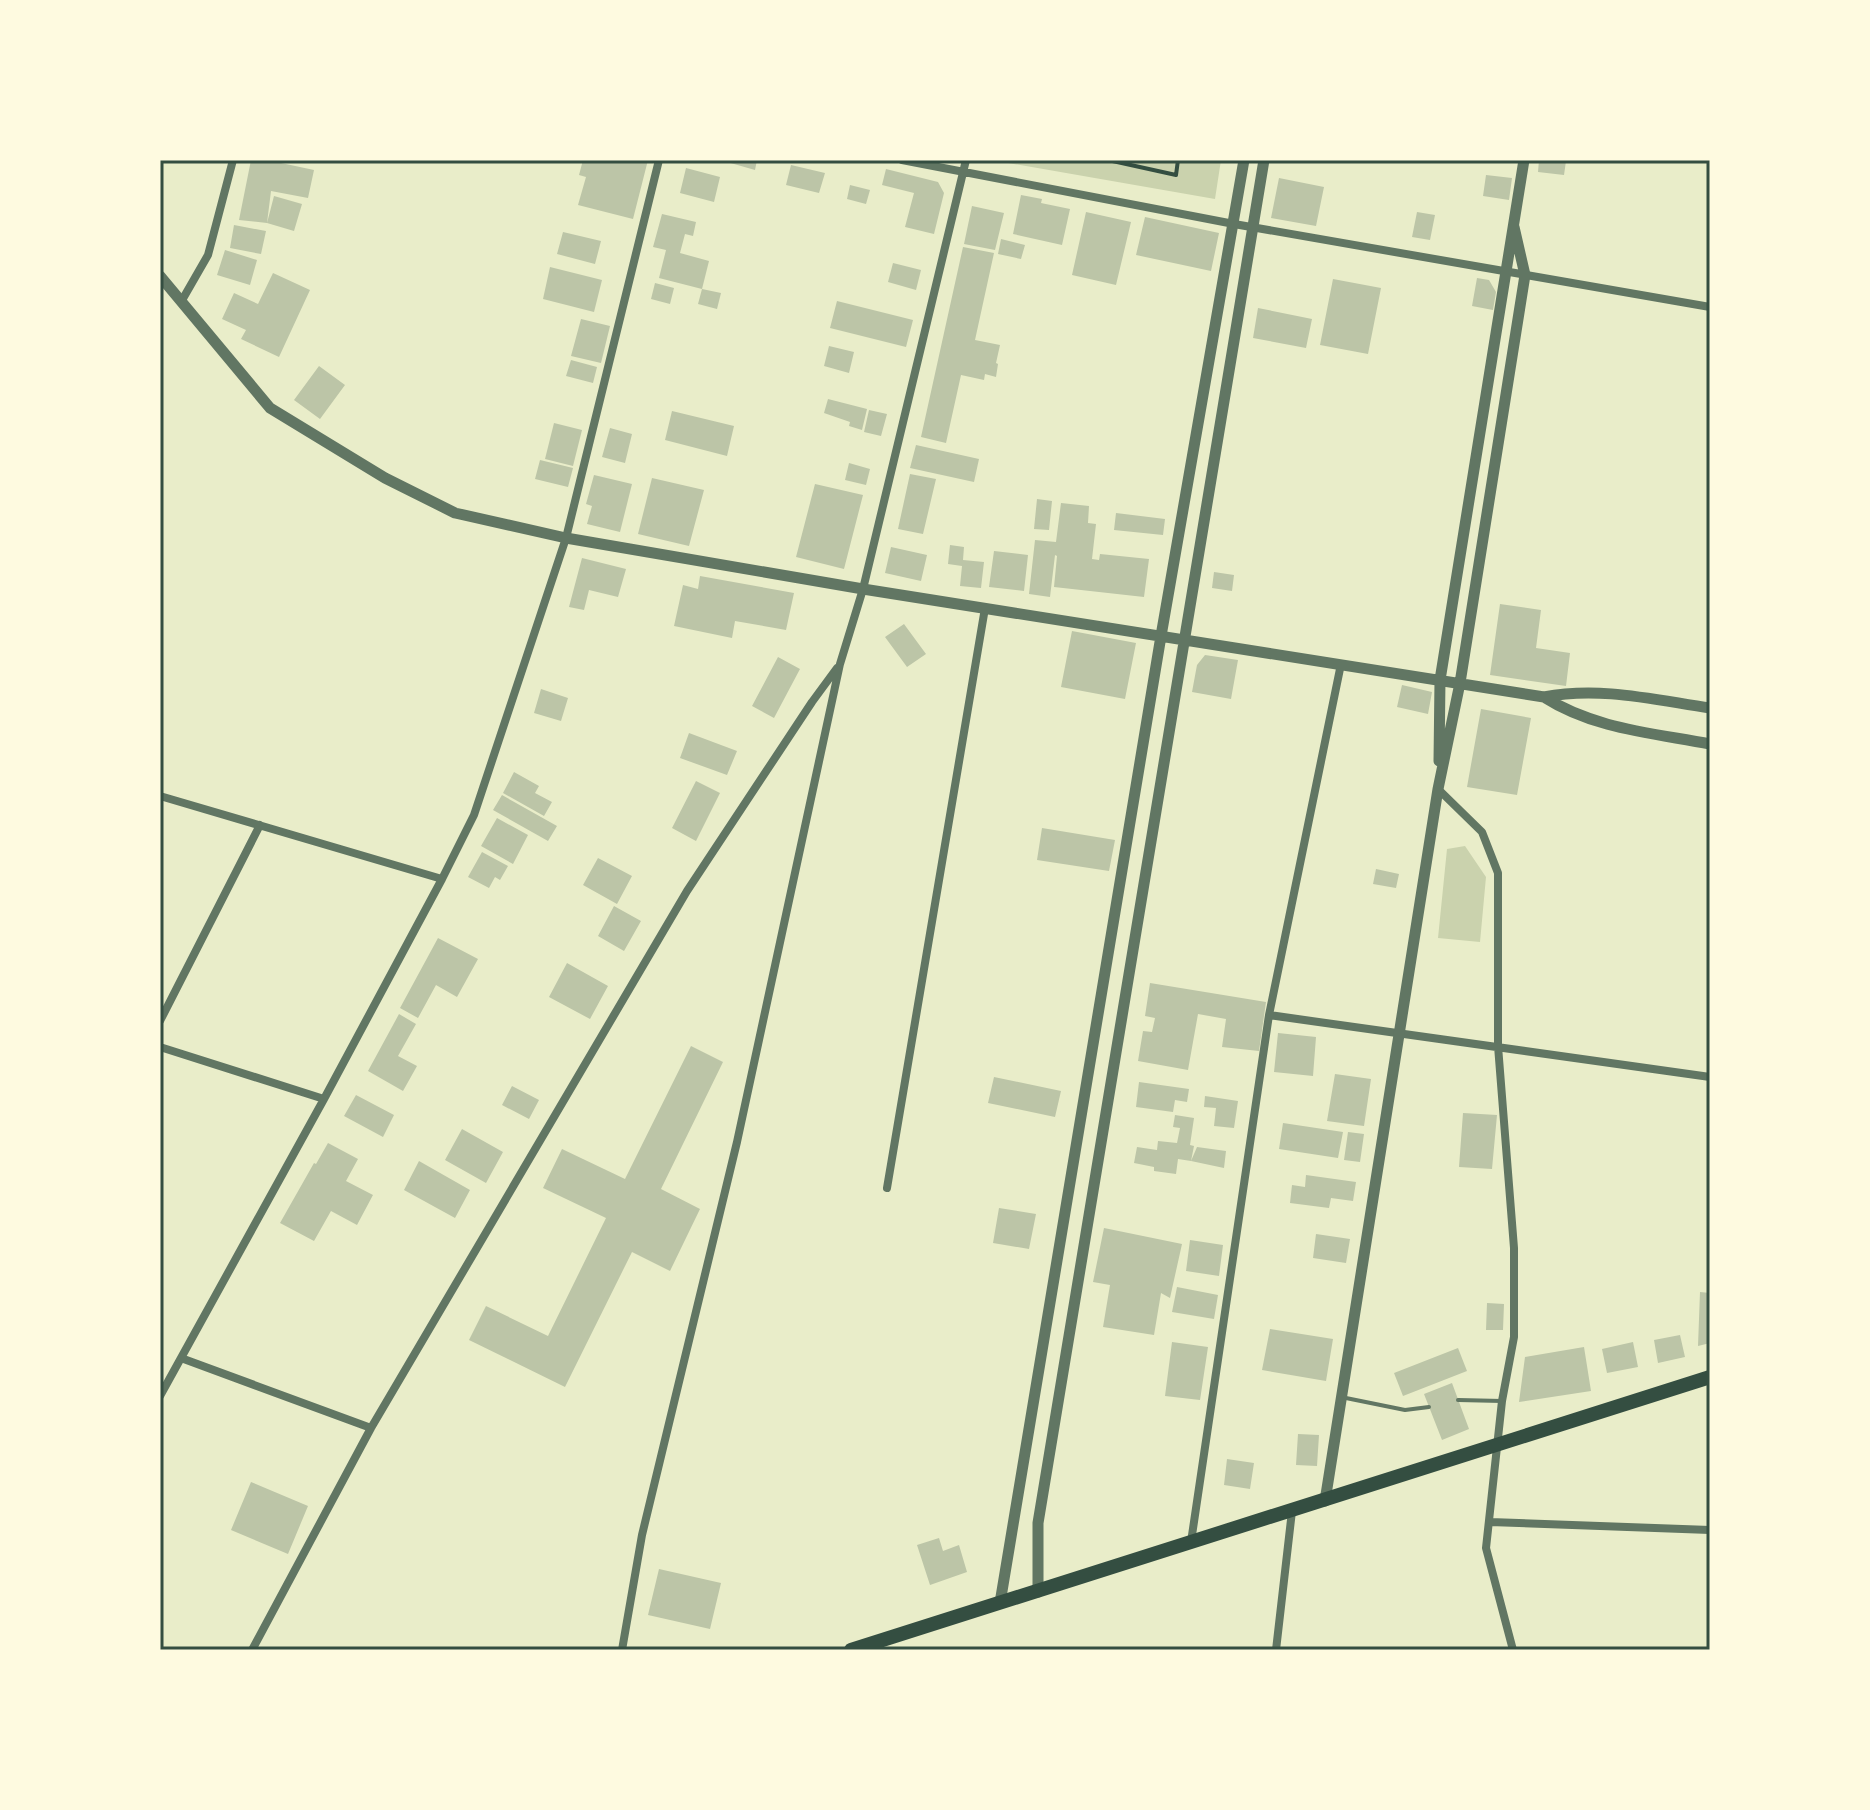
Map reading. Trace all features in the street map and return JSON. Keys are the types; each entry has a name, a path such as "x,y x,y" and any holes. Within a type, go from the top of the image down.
{"highway":[{"path":"851,1650 1710,1377"}],"street":[{"path":"181,302 208,255 233,160"},
{"path":"160,1396 324,1099 474,815 566,538 659,160"},
{"path":"902,160 1234,224 1710,307"},
{"path":"622,1650 642,1535 737,1142 840,664 863,589 966,160"},
{"path":"1000,1603 1161,636 1244,160"},
{"path":"1038,1592 1038,1523 1264,160"},
{"path":"1513,1650 1486,1548 1502,1401 1514,1337 1514,1248 1498,1046 1498,873 1482,832 1438,789 1440,680 1524,160"},
{"path":"1325,1501 1438,789 1460,683 1525,275 1514,227"},
{"path":"160,276 270,408 359,463 455,513 566,538 863,589 1544,697 1572,692 1599,692 1710,708"},
{"path":"887,1188 985,608"},
{"path":"252,1650 371,1428 687,891 840,664"},
{"path":"1191,1544 1269,1015 1341,664"},
{"path":"1544,697 1568,712 1596,722 1710,744"},
{"path":"160,796 442,879"},
{"path":"160,1021 260,825"},
{"path":"1269,1015 1710,1077"},
{"path":"160,1047 324,1099"},
{"path":"181,1358 371,1428"},
{"path":"1276,1650 1292,1511"},
{"path":"1490,1522 1710,1530"}],"lane":[{"path":"1341,1397 1405,1410 1429,1407"},
{"path":"1458,1400 1502,1401"}],"path":[{"path":"1108,160 1176,175 1178,160"}],"green space":[{"path":"991,160 1221,160 1215,199"},
{"path":"1465,846 1486,877 1480,942 1438,938 1447,849"}],"building":[{"path":"251,160 267,160 314,170 308,198 271,191 267,223 239,220"},
{"path":"583,160 648,160 633,219 578,205 586,177 579,175"},
{"path":"720,160 757,160 755,170"},
{"path":"1539,160 1566,161 1564,175 1538,172"},
{"path":"791,165 825,173 819,193 786,185"},
{"path":"686,168 720,177 714,202 680,193"},
{"path":"886,169 938,182 944,193 934,234 905,227 914,193 882,185"},
{"path":"1486,175 1512,178 1509,200 1483,196"},
{"path":"1279,178 1324,187 1316,226 1271,218"},
{"path":"850,185 870,190 866,204 847,199"},
{"path":"1021,195 1070,209 1062,245 1013,234"},
{"path":"274,196 302,204 294,231 267,223"},
{"path":"972,206 1004,213 995,250 964,244"},
{"path":"1086,212 1131,222 1116,285 1072,275"},
{"path":"1417,212 1435,215 1430,240 1412,237"},
{"path":"662,214 696,222 693,236 685,234 680,253 709,261 702,289 659,278 666,250 653,247"},
{"path":"1145,217 1219,233 1211,271 1136,255"},
{"path":"234,225 266,231 261,254 230,248"},
{"path":"563,232 601,241 595,264 557,254"},
{"path":"1001,239 1025,245 1021,259 998,254"},
{"path":"963,247 994,253 975,340 1000,345 996,377 985,374 984,380 961,375 946,443 921,437"},
{"path":"225,250 257,260 250,285 217,275"},
{"path":"893,263 921,270 916,290 888,282"},
{"path":"550,267 602,280 594,312 543,299"},
{"path":"273,273 310,290 279,357 241,339 246,330 222,319 234,293 258,304"},
{"path":"1477,278 1489,280 1496,292 1493,310 1472,306"},
{"path":"1333,279 1381,288 1368,354 1320,345"},
{"path":"655,283 674,288 670,304 651,299"},
{"path":"702,289 721,293 717,309 698,304"},
{"path":"837,301 913,320 906,347 830,328"},
{"path":"1258,308 1312,319 1306,348 1253,338"},
{"path":"581,319 610,326 601,363 571,356"},
{"path":"829,346 854,352 849,373 824,366"},
{"path":"571,360 597,367 593,383 566,376"},
{"path":"319,366 345,385 320,419 294,400"},
{"path":"828,399 867,409 862,430 849,426 850,422 824,413"},
{"path":"869,410 887,414 881,436 864,432"},
{"path":"672,411 734,426 727,456 665,440"},
{"path":"554,423 582,430 573,466 545,459"},
{"path":"610,428 632,434 625,463 602,457"},
{"path":"916,445 979,459 974,482 910,468"},
{"path":"540,460 573,468 568,487 535,479"},
{"path":"849,463 870,469 866,485 845,480"},
{"path":"910,474 936,479 923,534 898,529"},
{"path":"594,475 632,484 620,532 587,524 592,506 586,504"},
{"path":"652,478 704,490 689,546 638,534"},
{"path":"815,484 863,495 844,569 796,557"},
{"path":"1037,499 1052,501 1049,530 1034,529"},
{"path":"1061,503 1089,506 1088,523 1096,524 1092,559 1099,560 1100,554 1149,559 1144,597 1054,587 1055,555 1050,597 1029,594 1035,540 1056,542"},
{"path":"1116,513 1165,519 1163,535 1114,530"},
{"path":"950,545 964,547 963,560 984,562 981,588 960,586 962,566 948,564"},
{"path":"891,547 927,555 921,581 885,573"},
{"path":"994,551 1028,555 1024,591 989,587"},
{"path":"582,558 626,569 618,597 589,590 584,610 569,607"},
{"path":"1214,572 1234,575 1232,591 1212,588"},
{"path":"700,576 794,593 786,630 735,621 732,638 674,626 683,585 698,589"},
{"path":"1500,604 1541,610 1536,648 1570,653 1566,686 1490,675"},
{"path":"904,624 926,654 907,667 885,637"},
{"path":"1072,631 1136,643 1125,699 1061,687"},
{"path":"1205,655 1238,660 1231,699 1192,692 1197,665"},
{"path":"778,657 800,669 774,718 752,706"},
{"path":"1402,685 1432,692 1428,714 1397,707"},
{"path":"541,689 568,698 561,721 534,713"},
{"path":"1481,709 1531,718 1517,795 1467,787"},
{"path":"689,733 737,751 727,775 680,758"},
{"path":"514,772 539,786 535,793 552,802 544,816 503,793"},
{"path":"696,781 720,793 696,841 672,828"},
{"path":"502,795 557,826 548,841 493,810"},
{"path":"497,818 528,835 513,864 481,846"},
{"path":"1042,828 1115,840 1109,871 1037,860"},
{"path":"482,852 508,866 500,880 495,877 489,888 468,877"},
{"path":"598,858 632,876 617,904 583,885"},
{"path":"1376,869 1399,874 1396,888 1373,884"},
{"path":"614,906 641,921 624,951 598,936"},
{"path":"438,938 478,959 457,997 436,985 418,1018 400,1008"},
{"path":"567,963 608,986 590,1019 549,997"},
{"path":"1150,983 1266,1002 1259,1051 1222,1047 1226,1019 1198,1014 1188,1070 1138,1061 1143,1031 1152,1032 1155,1018 1145,1016"},
{"path":"399,1014 416,1024 398,1056 417,1066 403,1091 368,1071"},
{"path":"1278,1033 1316,1037 1313,1076 1274,1072"},
{"path":"691,1046 723,1062 661,1189 700,1209 670,1271 632,1252 565,1387 469,1340 486,1306 548,1336 606,1218 543,1188 562,1149 625,1179"},
{"path":"1335,1074 1371,1079 1364,1126 1327,1121"},
{"path":"994,1077 1061,1091 1055,1117 988,1103"},
{"path":"1139,1082 1189,1089 1187,1102 1175,1100 1173,1112 1136,1107"},
{"path":"512,1086 539,1100 529,1119 502,1105"},
{"path":"356,1095 394,1115 383,1137 344,1116"},
{"path":"1205,1096 1238,1101 1234,1128 1214,1126 1216,1108 1204,1107"},
{"path":"1463,1113 1497,1115 1492,1169 1459,1167"},
{"path":"1175,1115 1194,1118 1191,1161 1178,1159 1176,1174 1154,1171 1154,1167 1134,1163 1137,1147 1157,1150 1158,1141 1177,1143 1180,1128 1173,1127"},
{"path":"1283,1123 1343,1132 1338,1158 1279,1149"},
{"path":"462,1129 503,1152 486,1183 445,1160"},
{"path":"1348,1132 1364,1134 1360,1162 1344,1160"},
{"path":"328,1143 358,1159 346,1181 373,1195 357,1225 331,1211 314,1241 280,1223"},
{"path":"1197,1147 1226,1151 1224,1168 1191,1161"},
{"path":"419,1161 470,1190 455,1218 404,1190"},
{"path":"1306,1175 1356,1182 1353,1201 1331,1198 1329,1208 1290,1203 1292,1185 1305,1187"},
{"path":"999,1208 1036,1214 1029,1249 993,1243"},
{"path":"1104,1228 1182,1244 1170,1298 1161,1293 1154,1335 1103,1327 1110,1285 1093,1282"},
{"path":"1316,1234 1350,1239 1346,1263 1313,1258"},
{"path":"1190,1240 1223,1245 1219,1276 1186,1271"},
{"path":"1177,1287 1218,1295 1214,1319 1172,1312"},
{"path":"1700,1292 1710,1293 1710,1343 1698,1346"},
{"path":"1487,1303 1504,1304 1503,1330 1486,1330"},
{"path":"1270,1329 1333,1339 1326,1381 1262,1370"},
{"path":"1680,1335 1685,1357 1658,1363 1654,1340"},
{"path":"1172,1342 1208,1347 1200,1400 1165,1396"},
{"path":"1633,1342 1638,1367 1607,1373 1602,1349"},
{"path":"1584,1347 1591,1391 1519,1402 1525,1357"},
{"path":"1458,1348 1467,1371 1403,1396 1394,1373"},
{"path":"1452,1383 1469,1429 1442,1440 1424,1394"},
{"path":"1298,1434 1319,1435 1317,1466 1296,1465"},
{"path":"1227,1459 1254,1463 1250,1489 1224,1485"},
{"path":"251,1482 308,1506 288,1554 231,1530"},
{"path":"939,1538 943,1551 959,1545 967,1572 930,1585 917,1545"},
{"path":"659,1569 721,1583 710,1629 648,1615"}]}
